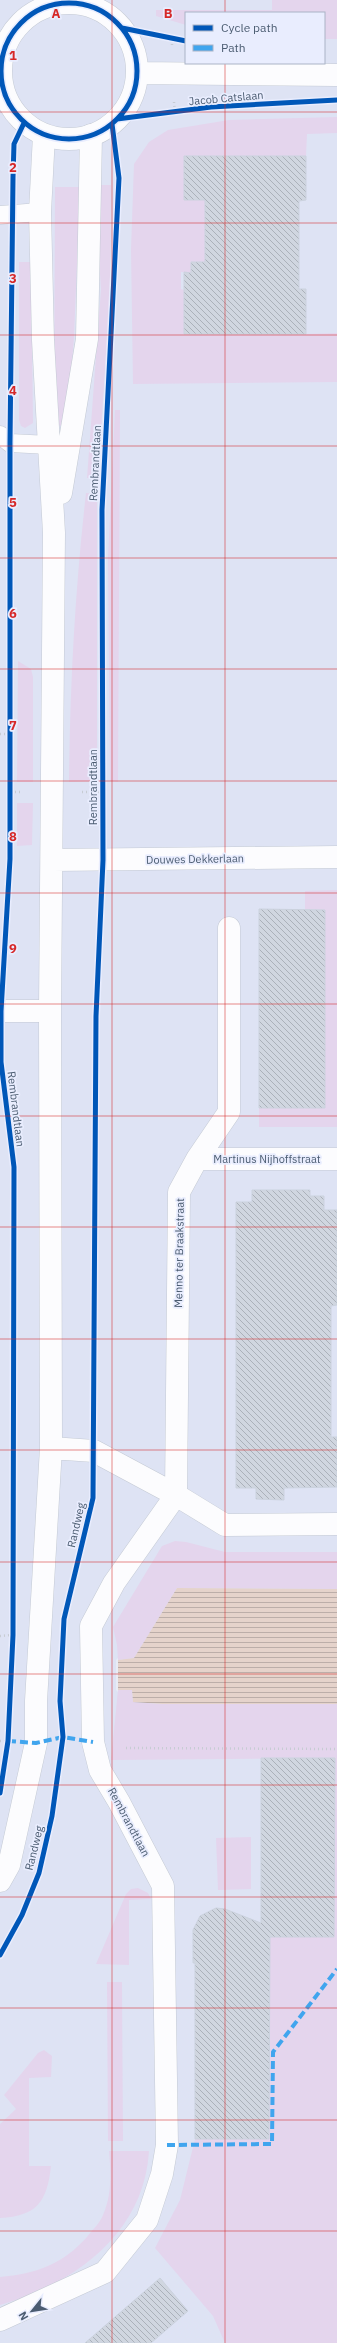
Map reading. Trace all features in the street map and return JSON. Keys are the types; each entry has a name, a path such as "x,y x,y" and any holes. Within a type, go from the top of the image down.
{"street":[{"path":"88,3 122,28 130,42 137,73 134,90 128,106 112,124 91,135 70,139 44,135 19,118 7,100 1,79 2,57 10,37 21,23 42,4 88,3"},
{"name":"Jacob Catslaan","path":"137,73 337,75"},
{"path":"44,135 40,212 54,534 53,860 50,1011 51,1448 94,1451 176,1495 225,1525 337,1524"},
{"path":"54,534 87,339 91,135"},
{"name":"Douwes Dekkerlaan","path":"53,860 337,857"},
{"name":"Menno ter Braakstraat","path":"176,1495 179,1192 197,1159 228,1112 229,928"},
{"path":"0,1011 50,1011"},
{"name":"Martinus Nijhoffstraat","path":"197,1159 337,1159"},
{"name":"Randweg","path":"0,1882 9,1865 36,1743 38,1650 51,1448"},
{"name":"Rembrandtlaan","path":"0,2320 105,2272 147,2220 162,2174 167,2145 163,1886 119,1802 100,1770 93,1742 92,1626 114,1583 176,1495"}],"lane":[{"path":"0,215 40,212"},
{"path":"0,435 10,443 49,445"}],"path":[{"path":"122,28 179,39"},
{"path":"11,741 12,726"},
{"path":"0,734 12,734"},
{"path":"11,785 11,800"},
{"path":"13,1628 13,1643"},
{"path":"0,1636 13,1636"},
{"path":"7,1749 8,1735"},
{"path":"0,1741 8,1741"},
{"path":"93,1742 117,1748 337,1749"}],"shaded area":[{"path":"0,0 337,0 337,2343 0,2343"},
{"path":"272,0 337,0 337,39 325,39 325,12 185,12 185,25 156,16 156,10 272,10"},
{"path":"337,117 337,133 307,134 306,156 185,156 184,200 205,200 205,262 191,262 191,273 181,272 181,289 306,334 337,333 337,382 133,384 131,249 134,164 149,142 168,130 229,120"},
{"path":"99,185 111,185 110,292 98,478 87,478 101,289 97,229"},
{"path":"55,187 80,187 74,337 67,426 54,425"},
{"path":"19,262 31,262 33,423 25,428 21,426 19,420"},
{"path":"115,410 120,410 118,782 110,781 108,558"},
{"path":"86,493 97,494 97,781 69,782 74,638"},
{"path":"18,661 31,669 33,677 33,782 17,782"},
{"path":"17,803 33,803 32,845 17,846"},
{"path":"337,890 337,1127 259,1127 259,1108 325,1108 325,910 305,909 305,891"},
{"path":"175,1541 186,1542 225,1552 337,1552 337,1589 177,1588 134,1658 118,1660 117,1645 113,1627 162,1546"},
{"path":"177,1588 337,1589 337,1704 162,1704 133,1702 132,1690 118,1690 118,1660 134,1658"},
{"path":"118,1690 132,1690 133,1702 161,1704 337,1704 337,2343 225,2343 213,2316 155,2248 180,2200 195,2139 269,2139 270,1937 334,1937 335,1758 111,1760"},
{"path":"251,1837 251,1889 218,1890 216,1838"},
{"path":"138,1888 148,1893 151,1899 129,1900 129,1965 96,1964 126,1894 131,1889"},
{"path":"107,1982 122,1982 123,2141 108,2141"},
{"path":"44,2050 52,2056 51,2077 29,2078 29,2166 51,2166 47,2189 38,2205 31,2210 13,2217 0,2218 0,2124 16,2109 4,2095 38,2053"},
{"path":"109,2151 149,2151 144,2181 134,2207 119,2231 100,2251 78,2269 54,2284 27,2296 0,2305 0,2277 13,2276 37,2270 58,2261 78,2246 100,2221 108,2200 110,2175"}],"pier":[{"path":"118,1658 118,1692 116,1690 116,1660"}],"building":[{"path":"184,156 306,156 306,200 299,201 299,289 306,289 306,334 184,334 184,272 191,273 191,262 205,262 205,200 184,200"},
{"path":"259,909 325,910 325,1108 259,1108"},
{"path":"252,1190 310,1190 310,1196 324,1196 324,1210 337,1210 337,1305 331,1306 331,1437 337,1437 337,1487 284,1488 284,1500 256,1499 256,1488 236,1488 236,1202 252,1202"},
{"path":"261,1758 335,1758 334,1937 270,1937 269,2139 195,2139 195,1963 193,1963 193,1930 200,1916 216,1908 225,1909 261,1923"},
{"path":"160,2278 188,2311 151,2343 85,2343"}],"marked path":[{"path":"8,1741 36,1743 63,1737 93,1742"},
{"path":"167,2145 272,2144 273,2052 337,1969"}],"cycle path":[{"path":"62,3 76,3 95,8 117,23 132,45 136,58 137,71 136,84 132,97 117,119 95,134 76,139 62,139 43,134 21,119 6,97 1,78 1,64 6,45 21,23 43,8 62,3"},
{"path":"122,28 185,41"},
{"path":"117,119 211,107 337,100"},
{"path":"0,1793 8,1741 13,1635 14,1167 1,1062 1,1011 10,859 10,443 13,177 14,144 24,123"},
{"path":"0,1955 22,1915 39,1873 52,1816 63,1737 60,1701 64,1619 93,1498 96,1016 103,860 102,510 119,178 112,124"}]}
